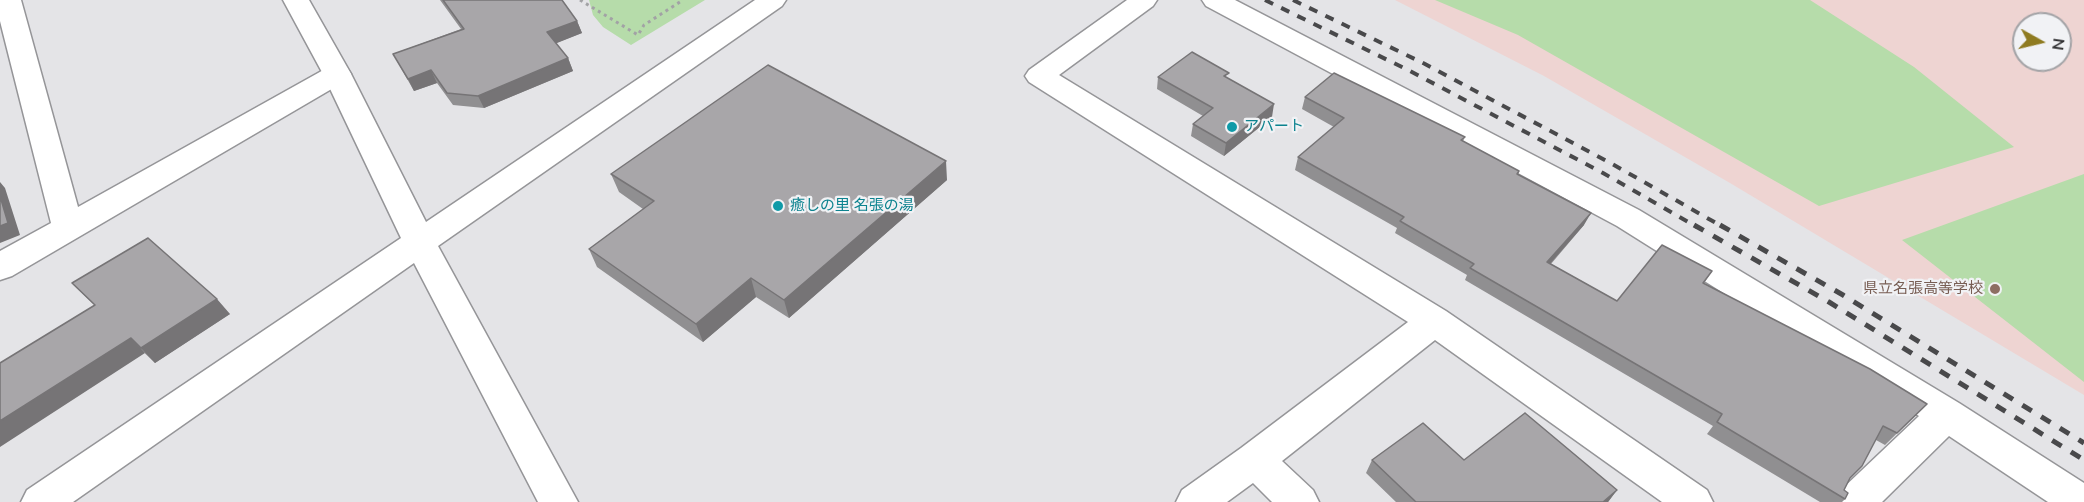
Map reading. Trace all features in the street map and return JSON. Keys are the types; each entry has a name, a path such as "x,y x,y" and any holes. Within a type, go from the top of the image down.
{"street":[{"path":"8,0 8,38 68,228"},
{"path":"296,0 337,74 419,241 558,502"},
{"path":"41,502 773,0"},
{"path":"1144,0 1039,76 1434,321 1693,502"},
{"path":"1215,0 1628,218 1946,414 2080,502"},
{"path":"0,267 337,74"},
{"path":"1196,502 1256,460 1434,321"},
{"path":"1855,502 1946,414"},
{"path":"1256,460 1299,502"}],"path":[{"path":"580,0 638,35 644,25 683,0"}],"shaded area":[{"name":"県立名張高等学校","path":"1395,0 2084,0 2084,395 1730,183 1544,76"}],"green space":[{"path":"589,0 705,0 631,45 603,27 593,15"},
{"path":"1435,0 1810,0 1914,67 2014,147 1819,206 1518,35"},
{"path":"2084,174 2084,382 1902,240"}],"building":[{"path":"443,0 562,0 577,21 547,32 568,58 478,96 447,93 431,70 408,79 393,54 464,29"},
{"path":"1192,52 1229,73 1224,76 1274,104 1226,143 1193,124 1213,108 1158,77"},
{"name":"癒しの里 名張の湯","path":"768,65 946,161 784,300 751,278 696,324 589,249 654,201 611,174"},
{"path":"1334,73 1465,137 1461,140 1519,171 1517,174 1591,213 1547,262 1617,301 1662,245 1712,271 1703,283 1870,369 1927,404 1897,433 1883,426 1862,466 1850,478 1844,490 1848,493 1845,499 1717,422 1722,414 1470,268 1474,264 1400,221 1404,217 1298,157 1344,118 1305,97"},
{"path":"0,196 8,223 0,226"},
{"path":"148,238 217,299 141,348 131,338 0,421 0,363 95,305 72,283"},
{"path":"1525,413 1617,490 1603,502 1416,502 1372,460 1423,423 1464,460"}],"railway":[{"path":"1265,0 1410,71 1603,173 1697,227"},
{"path":"1293,0 1425,64 1614,165 1723,227"},
{"path":"1694,225 1829,302 2084,460"},
{"path":"1720,225 1843,295 2084,443"}],"place":[{"name":"アパート","path":"1232,127"},
{"name":"癒しの里 名張の湯","path":"778,206"},
{"name":"県立名張高等学校","path":"1995,289"}]}
